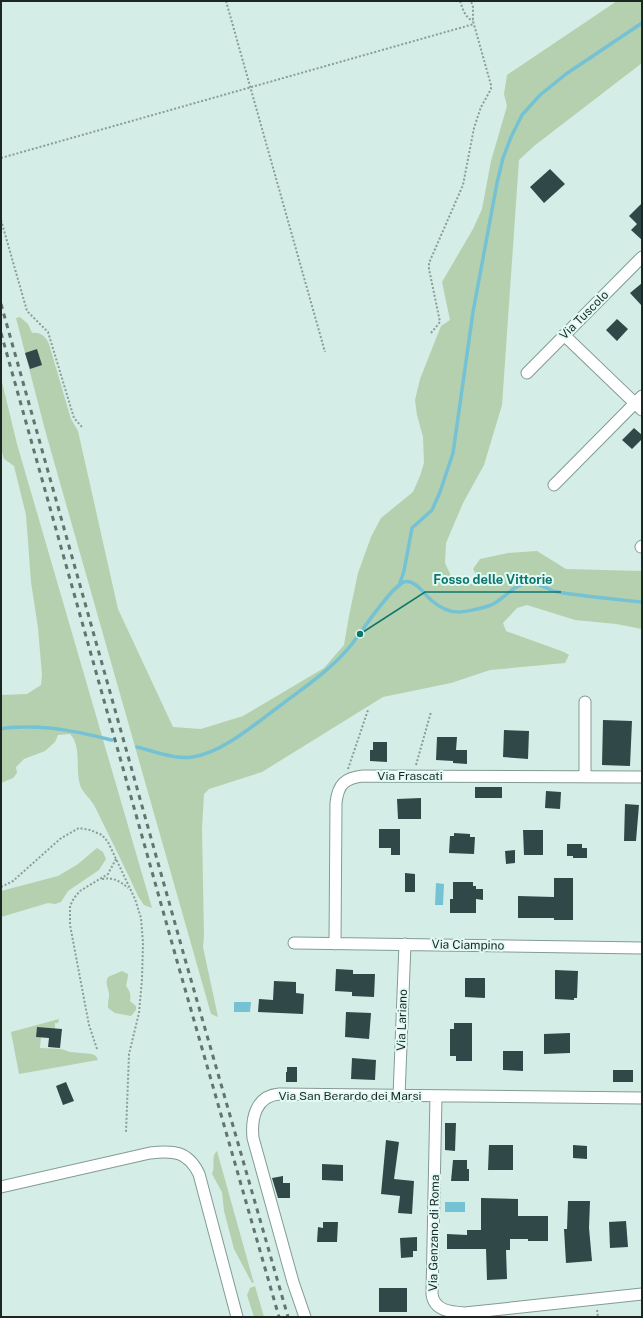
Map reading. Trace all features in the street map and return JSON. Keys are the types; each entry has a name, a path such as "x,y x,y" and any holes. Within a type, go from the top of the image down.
{"street":[{"name":"Via Tuscolo","path":"527,373 642,257"},
{"path":"554,485 640,403 564,335"},
{"path":"585,702 585,776"},
{"name":"Via Frascati","path":"343,783 349,779 363,776 642,777"},
{"path":"335,944 336,803 337,795 343,783"},
{"name":"Via Ciampino","path":"294,943 642,948"},
{"name":"Via Lariano","path":"399,1096 406,944"},
{"name":"Via San Berardo dei Marsi","path":"305,1317 293,1282 254,1144 253,1127 256,1110 262,1101 268,1097 276,1095 642,1098"},
{"name":"Via Genzano di Roma","path":"436,1096 432,1298 437,1306 449,1312 465,1313 642,1294"},
{"path":"1,1187 150,1153 168,1151 183,1155 193,1164 200,1174 237,1317"}],"path":[{"path":"226,1 326,352"},
{"path":"460,1 465,15 474,23"},
{"path":"431,333 440,322 429,263 463,185 474,128 481,107 491,89 490,79 474,23 471,1"},
{"path":"1,158 474,23"},
{"path":"1,220 27,311 48,332 74,418 82,426"},
{"path":"343,783 368,710"},
{"path":"413,776 431,712"},
{"path":"1,887 13,881 60,839 79,828 90,830 102,835 108,842 130,889 141,918 143,958 139,1013 129,1054 126,1132"},
{"path":"97,1049 89,1025 69,914 70,906 74,898 80,891 108,874 116,859"},
{"path":"101,879 108,878 116,880 130,889"}],"green space":[{"path":"617,1 642,1 642,63 534,146 519,160 502,405 484,465 463,503 446,543 445,563 452,578 471,584 478,578 473,569 480,559 508,553 537,551 566,569 642,571 642,629 616,624 575,620 527,605 517,608 503,623 506,631 564,652 569,655 565,663 490,670 451,683 383,697 262,772 209,789 204,794 202,829 203,947 218,1017 211,1014 45,430 16,318 20,317 28,324 32,333 42,335 49,344 71,419 78,431 118,609 173,727 201,729 243,716 324,668 344,645 358,573 371,537 381,518 413,492 420,476 424,463 423,437 417,415 415,400 420,379 441,326 450,320 442,282 473,229 482,209 491,161 507,106 504,94 507,75"},
{"path":"1,378 17,444 152,908 144,905 138,896 94,805 81,788 76,745 70,734 58,735 55,742 45,751 24,759 16,767 17,773 13,778 1,783 1,695 27,694 41,685 42,675 38,628 31,582 26,515 14,466 4,459 1,449"},
{"path":"97,848 103,852 106,859 99,870 68,891 61,902 55,904 48,903 1,917 1,891 58,876 78,864"},
{"path":"122,971 128,974 126,986 130,993 130,1001 136,1006 136,1010 131,1016 115,1013 108,1008 108,977"},
{"path":"59,1019 58,1023 55,1023 55,1029 37,1028 36,1037 41,1037 40,1048 61,1049 70,1052 92,1054 96,1056 98,1060 19,1074 11,1032"},
{"path":"217,1151 254,1282 252,1283 234,1249 224,1211 222,1192 212,1174 213,1159"},
{"path":"255,1286 264,1317 254,1317 247,1295 250,1288"}],"water":[{"path":"436,883 444,884 443,905 435,905"},
{"path":"234,1002 251,1002 250,1012 234,1012"},
{"path":"445,1202 465,1202 465,1212 445,1212"}],"building":[{"path":"550,169 565,184 544,203 530,187"},
{"path":"642,203 642,240 631,230 637,224 629,216"},
{"path":"642,283 642,306 630,293"},
{"path":"617,319 628,329 617,341 606,330"},
{"path":"37,349 42,365 30,369 25,353"},
{"path":"634,428 642,435 642,439 632,449 622,440"},
{"path":"603,720 632,721 630,766 602,765"},
{"path":"504,730 529,731 528,759 503,757"},
{"path":"437,737 457,737 456,750 467,750 467,764 436,760"},
{"path":"373,742 387,742 387,762 370,761 370,750 373,750"},
{"path":"475,787 502,787 502,798 475,798"},
{"path":"546,791 561,792 560,809 545,808"},
{"path":"421,798 421,819 398,819 397,799"},
{"path":"625,804 639,805 636,841 624,841"},
{"path":"379,829 400,829 400,855 391,855 391,848 379,848"},
{"path":"523,830 543,830 543,855 524,855"},
{"path":"454,833 470,834 470,837 475,837 474,854 449,853 450,836 454,836"},
{"path":"567,844 582,844 582,848 587,848 587,858 573,858 573,856 567,856"},
{"path":"515,850 515,863 506,864 505,851"},
{"path":"405,873 415,874 415,892 405,892"},
{"path":"554,878 573,878 573,920 554,920 554,918 518,918 518,896 554,897"},
{"path":"453,882 473,882 473,886 476,886 476,889 483,889 483,900 476,899 476,913 450,913 450,899 453,899"},
{"path":"336,969 353,970 353,974 375,974 374,997 352,996 352,992 335,991"},
{"path":"555,970 578,971 577,998 574,998 574,1000 555,999"},
{"path":"465,978 485,978 485,998 465,997"},
{"path":"274,981 296,982 296,993 304,994 303,1014 258,1012 259,999 273,1000"},
{"path":"346,1012 371,1013 369,1039 345,1037"},
{"path":"454,1023 472,1023 472,1061 456,1061 456,1056 450,1056 450,1029 454,1029"},
{"path":"37,1027 62,1029 60,1048 48,1047 49,1038 36,1037"},
{"path":"570,1033 570,1053 544,1054 544,1034"},
{"path":"503,1051 523,1051 523,1071 503,1070"},
{"path":"352,1058 376,1060 375,1080 351,1079"},
{"path":"287,1067 297,1067 297,1082 286,1082"},
{"path":"613,1070 633,1070 633,1082 613,1082"},
{"path":"66,1082 74,1101 63,1105 56,1086"},
{"path":"445,1123 456,1123 455,1151 445,1150"},
{"path":"386,1140 399,1142 394,1179 414,1181 412,1214 398,1213 400,1196 381,1194"},
{"path":"489,1145 513,1145 513,1170 488,1170"},
{"path":"573,1145 587,1146 587,1159 573,1158"},
{"path":"453,1160 467,1160 469,1181 451,1181"},
{"path":"322,1164 343,1165 343,1181 322,1180"},
{"path":"283,1176 283,1183 290,1183 290,1198 278,1198 272,1178"},
{"path":"481,1198 518,1199 518,1216 548,1216 548,1241 510,1239 510,1250 506,1250 507,1279 487,1280 486,1249 447,1249 447,1234 467,1235 467,1230 481,1230"},
{"path":"568,1201 590,1201 589,1228 592,1261 566,1263 564,1229 567,1229"},
{"path":"626,1221 628,1247 610,1248 609,1222"},
{"path":"323,1222 338,1222 337,1242 317,1242 318,1227 323,1228"},
{"path":"417,1237 417,1251 413,1251 413,1257 401,1258 400,1238"},
{"path":"379,1288 407,1288 407,1312 379,1312"}],"waterway":[{"path":"399,586 404,571 412,528 432,510 440,492 453,453 473,312 497,183 503,158 511,137 522,115 540,95 566,74 642,23"},
{"path":"137,747 165,755 186,758 205,754 228,743 309,684 336,661 352,644 385,600 399,585 404,582 416,585 431,600 447,610 454,612 470,611 491,605 518,586 529,583 558,592 642,602"},
{"path":"1,729 14,727 34,727 68,730 112,740"}],"railway":[{"path":"1,304 185,959 288,1317"},
{"path":"1,333 177,961 279,1317"}],"place":[{"name":"Fosso delle Vittorie","path":"360,634"}]}
